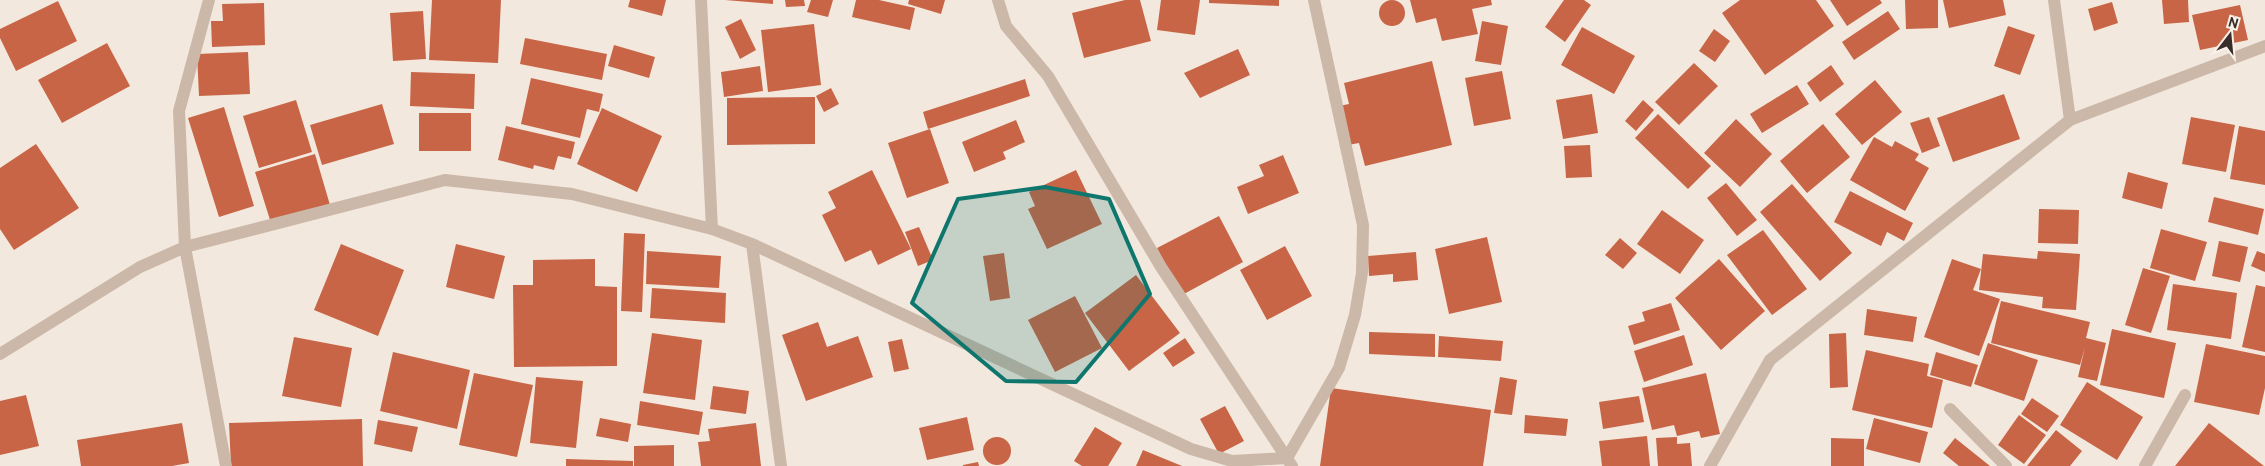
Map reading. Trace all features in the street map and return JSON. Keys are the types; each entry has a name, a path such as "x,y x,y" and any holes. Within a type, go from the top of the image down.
{"street":[{"path":"209,0 179,111 185,247 226,466"},
{"path":"701,0 712,229"},
{"path":"998,0 1006,26 1048,76 1161,267 1289,462"},
{"path":"1289,462 1339,368 1356,315 1362,273 1363,225 1314,0"},
{"path":"2054,0 2070,120"},
{"path":"1710,466 1770,360 2070,120 2265,46"},
{"path":"0,354 140,268 185,247 445,180 572,194 712,229 752,244 1191,449 1232,460 1289,462"},
{"path":"752,244 782,466"},
{"path":"2144,466 2185,395"},
{"path":"1950,409 2006,466"}],"highlighted area":[{"path":"1045,187 1109,199 1150,294 1076,382 1006,381 912,303 958,199"}],"building":[{"path":"432,0 501,0 498,63 429,60"},
{"path":"630,0 666,0 662,16 628,7"},
{"path":"725,0 773,0 773,4"},
{"path":"785,0 804,0 805,6 786,7"},
{"path":"811,0 833,0 828,17 807,12"},
{"path":"856,0 879,0 915,8 910,30 852,17"},
{"path":"909,0 945,0 941,14 908,4"},
{"path":"1125,0 1140,0 1151,41 1084,58 1072,13"},
{"path":"1161,0 1200,0 1195,35 1157,30"},
{"path":"1209,0 1279,0 1279,6 1209,3"},
{"path":"1392,0 1401,4 1405,13 1401,22 1392,26 1383,22 1379,13 1383,4"},
{"path":"1410,0 1491,0 1492,5 1472,9 1478,34 1442,41 1436,18 1416,23"},
{"path":"1564,0 1584,0 1591,5 1565,42 1545,27"},
{"path":"1740,0 1816,0 1834,26 1765,75 1722,13"},
{"path":"1830,0 1880,0 1882,3 1847,26"},
{"path":"1905,0 1938,0 1938,28 1906,29"},
{"path":"1943,0 2003,0 2006,15 1949,28"},
{"path":"2162,0 2188,0 2189,22 2164,24"},
{"path":"58,1 77,41 16,71 0,38 0,29"},
{"path":"2112,2 2118,23 2094,31 2088,9"},
{"path":"264,3 265,45 212,47 211,21 223,21 222,4"},
{"path":"2240,5 2248,40 2200,50 2192,15"},
{"path":"423,11 426,59 393,61 390,13"},
{"path":"1888,11 1900,29 1854,60 1842,42"},
{"path":"741,19 756,50 740,59 725,27"},
{"path":"1482,21 1508,26 1501,65 1475,61"},
{"path":"814,24 821,85 768,92 761,30"},
{"path":"2008,26 2035,35 2020,75 1994,66"},
{"path":"1582,27 1635,56 1614,94 1561,65"},
{"path":"1714,29 1730,41 1715,62 1699,51"},
{"path":"525,38 607,54 602,80 520,64"},
{"path":"107,43 130,86 62,123 38,80"},
{"path":"614,45 655,57 649,78 608,66"},
{"path":"1238,49 1250,75 1200,98 1184,73"},
{"path":"248,52 250,94 199,96 197,54"},
{"path":"1432,61 1452,145 1365,166 1359,143 1348,145 1339,106 1349,104 1344,83"},
{"path":"1694,63 1718,86 1679,125 1655,102"},
{"path":"1831,65 1844,84 1820,102 1807,83"},
{"path":"760,66 763,91 724,97 721,72"},
{"path":"1502,71 1511,119 1474,126 1465,78"},
{"path":"411,72 475,74 474,109 410,106"},
{"path":"531,78 603,94 599,112 587,109 580,138 521,124"},
{"path":"1025,79 1030,96 928,129 923,112"},
{"path":"1875,80 1902,112 1862,145 1835,114"},
{"path":"1797,85 1809,104 1762,133 1750,114"},
{"path":"831,88 839,104 824,112 816,96"},
{"path":"1592,94 1598,133 1563,139 1556,100"},
{"path":"2004,94 2020,139 1953,162 1937,118"},
{"path":"815,97 815,144 727,145 727,98"},
{"path":"296,100 312,152 259,168 243,116"},
{"path":"1643,100 1654,110 1636,131 1625,121"},
{"path":"382,104 394,144 322,165 310,125"},
{"path":"224,107 254,206 219,217 188,118"},
{"path":"602,108 662,136 637,192 577,164"},
{"path":"419,113 471,113 471,151 419,151"},
{"path":"1658,114 1711,166 1688,189 1635,138"},
{"path":"1929,117 1940,146 1922,153 1910,123"},
{"path":"2191,117 2235,125 2226,172 2182,164"},
{"path":"1736,119 1772,154 1740,187 1704,153"},
{"path":"1016,120 1025,142 1003,152 1006,159 974,172 962,142"},
{"path":"1823,124 1850,157 1807,193 1780,161"},
{"path":"506,126 575,142 571,159 558,156 554,170 534,165 533,169 498,160"},
{"path":"2239,126 2265,131 2265,185 2230,179"},
{"path":"930,129 949,183 907,198 888,143"},
{"path":"1874,137 1892,147 1895,141 1919,154 1915,160 1929,168 1905,211 1850,180"},
{"path":"36,144 79,208 14,250 0,229 0,168"},
{"path":"1590,145 1592,177 1566,178 1564,146"},
{"path":"315,154 330,205 271,223 255,172"},
{"path":"1283,155 1299,193 1248,214 1237,187 1264,176 1259,165"},
{"path":"872,170 911,249 878,265 871,250 845,262 822,215 836,208 828,192"},
{"path":"1076,170 1102,224 1047,249 1028,209 1035,206 1029,192"},
{"path":"2128,172 2168,183 2162,209 2122,198"},
{"path":"1726,183 1757,220 1737,236 1707,198"},
{"path":"1792,184 1852,253 1820,281 1760,212"},
{"path":"1850,191 1913,223 1904,241 1887,232 1881,246 1834,222"},
{"path":"2214,197 2264,209 2258,235 2208,222"},
{"path":"2039,209 2079,210 2078,244 2038,243"},
{"path":"1662,210 1704,240 1680,274 1637,244"},
{"path":"1219,216 1243,262 1182,295 1157,248"},
{"path":"919,227 933,260 918,266 905,232"},
{"path":"2161,229 2207,242 2195,281 2150,268"},
{"path":"1763,230 1807,289 1772,315 1727,255"},
{"path":"624,233 645,234 642,312 621,311"},
{"path":"1487,237 1502,302 1449,314 1435,249"},
{"path":"1620,238 1637,253 1623,269 1605,255"},
{"path":"2219,241 2248,247 2240,282 2212,276"},
{"path":"341,244 404,270 378,336 314,310"},
{"path":"456,244 505,256 494,299 446,287"},
{"path":"1285,246 1312,296 1267,320 1240,270"},
{"path":"647,251 721,256 719,288 646,284"},
{"path":"2038,251 2080,254 2076,310 2042,308 2043,297 1979,290 1983,254 2037,259"},
{"path":"2257,251 2265,254 2265,272 2251,266"},
{"path":"1416,252 1418,280 1393,282 1393,274 1369,276 1368,256"},
{"path":"1004,253 1010,298 990,301 983,256"},
{"path":"595,259 595,286 617,287 617,366 514,367 513,285 533,285 533,260"},
{"path":"1719,259 1765,311 1721,350 1675,298"},
{"path":"1952,259 1981,269 1973,290 2000,299 1979,356 1924,337"},
{"path":"2143,268 2170,276 2151,333 2125,325"},
{"path":"1136,275 1180,333 1129,371 1085,313"},
{"path":"2173,284 2237,293 2231,339 2167,330"},
{"path":"2256,285 2265,287 2265,352 2242,347"},
{"path":"652,288 726,293 725,323 650,318"},
{"path":"1075,296 1102,348 1055,372 1028,320"},
{"path":"2001,301 2090,322 2086,338 2106,343 2097,381 2078,377 2085,347 2080,365 1991,343"},
{"path":"1671,303 1680,330 1634,345 1628,326 1645,321 1642,312"},
{"path":"1867,309 1917,317 1913,342 1864,335"},
{"path":"818,322 827,347 858,336 873,377 806,401 782,335"},
{"path":"2112,329 2176,343 2164,398 2100,385"},
{"path":"1369,332 1435,334 1435,357 1369,354"},
{"path":"652,333 702,340 695,400 643,393"},
{"path":"1846,333 1848,387 1830,388 1829,334"},
{"path":"1684,335 1693,365 1644,382 1634,351"},
{"path":"1439,336 1503,341 1501,361 1438,357"},
{"path":"294,337 352,348 341,407 282,396"},
{"path":"1185,338 1195,353 1173,367 1163,353"},
{"path":"902,339 909,369 894,372 888,342"},
{"path":"1988,343 2038,360 2024,401 1974,384"},
{"path":"2206,344 2265,356 2265,388 2259,415 2194,402"},
{"path":"1866,350 1929,364 1927,376 1943,380 1932,428 1852,410"},
{"path":"393,352 470,370 457,429 380,411"},
{"path":"1936,352 1978,365 1971,387 1930,375"},
{"path":"474,373 533,385 517,457 459,445"},
{"path":"1706,373 1720,434 1701,438 1699,431 1677,436 1674,425 1652,430 1642,388"},
{"path":"536,377 583,381 576,448 530,443"},
{"path":"1500,377 1517,380 1512,415 1494,413"},
{"path":"2087,382 2143,417 2117,460 2060,425"},
{"path":"713,386 749,391 746,414 710,409"},
{"path":"1331,388 1491,410 1483,466 1320,466"},
{"path":"26,395 39,446 0,455 0,401"},
{"path":"1639,396 1644,422 1603,429 1599,402"},
{"path":"2032,398 2059,416 2047,432 2021,414"},
{"path":"640,401 703,412 699,435 637,425"},
{"path":"1225,406 1244,441 1219,454 1200,419"},
{"path":"1525,415 1568,419 1566,436 1524,433"},
{"path":"2019,415 2046,435 2024,464 1998,445"},
{"path":"967,417 974,450 927,460 919,428"},
{"path":"600,418 631,424 628,442 596,436"},
{"path":"1874,418 1928,432 1920,463 1866,449"},
{"path":"362,419 363,466 231,466 229,423"},
{"path":"378,420 418,427 412,452 374,444"},
{"path":"182,423 189,463 172,466 81,466 77,440"},
{"path":"756,423 761,466 701,466 698,442 710,441 708,429"},
{"path":"2209,423 2264,466 2175,466"},
{"path":"1095,427 1122,443 1108,466 1082,466 1074,461"},
{"path":"2056,430 2082,451 2070,466 2027,466"},
{"path":"1647,436 1650,466 1602,466 1599,441"},
{"path":"997,437 1007,441 1011,451 1007,461 997,465 987,461 983,451 987,441"},
{"path":"1677,437 1677,444 1690,443 1692,466 1658,466 1656,438"},
{"path":"1831,438 1864,439 1864,466 1831,466"},
{"path":"1955,438 1990,466 1959,466 1943,453"},
{"path":"674,445 674,466 634,466 634,446"},
{"path":"1143,450 1182,466 1136,466"},
{"path":"566,459 633,461 633,466 566,466"},
{"path":"978,462 979,466 963,466 963,465"}]}
